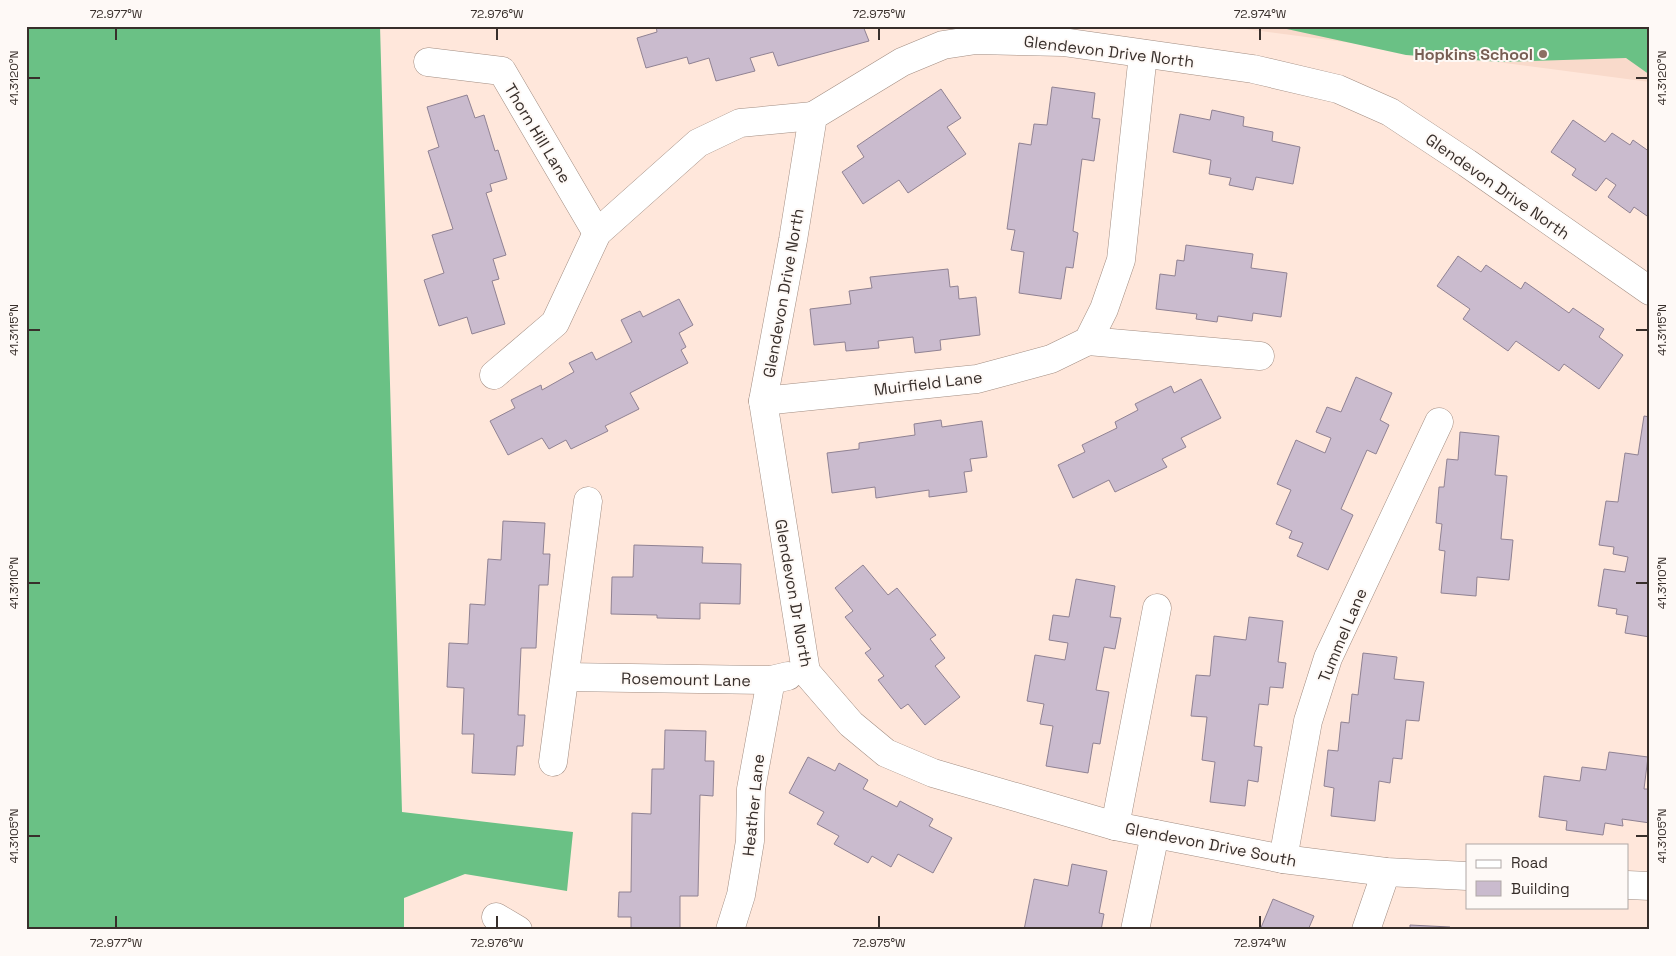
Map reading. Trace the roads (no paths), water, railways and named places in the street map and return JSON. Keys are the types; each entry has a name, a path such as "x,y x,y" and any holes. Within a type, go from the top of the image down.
{"street":[{"name":"Glendevon Drive North","path":"763,401 793,240 813,116 902,62 943,45 976,40 1062,42 1243,68 1338,89 1390,112 1467,162 1650,291"},
{"path":"1143,54 1121,260 1104,309 1088,340 1260,356"},
{"name":"Thorn Hill Lane","path":"428,62 502,71 597,233"},
{"path":"494,375 555,323 597,233 698,143 740,123 813,116"},
{"name":"Muirfield Lane","path":"763,401 977,380 1051,359 1088,340"},
{"name":"Glendevon Dr North","path":"763,401 806,672 850,724 886,753 933,773 1115,826"},
{"name":"Tummel Lane","path":"1283,859 1308,721 1328,658 1439,422"},
{"path":"554,762 588,501"},
{"name":"Glendevon Drive South","path":"1157,608 1115,826 1283,859 1386,872 1466,876"},
{"name":"Rosemount Lane","path":"564,677 771,680 806,672"},
{"name":"Heather Lane","path":"730,930 741,895 750,841 751,789 771,680"},
{"path":"1135,930 1155,834"},
{"path":"1366,930 1386,872"},
{"path":"1628,884 1650,886"}],"place":[{"name":"Hopkins School","path":"1543,54"}]}
